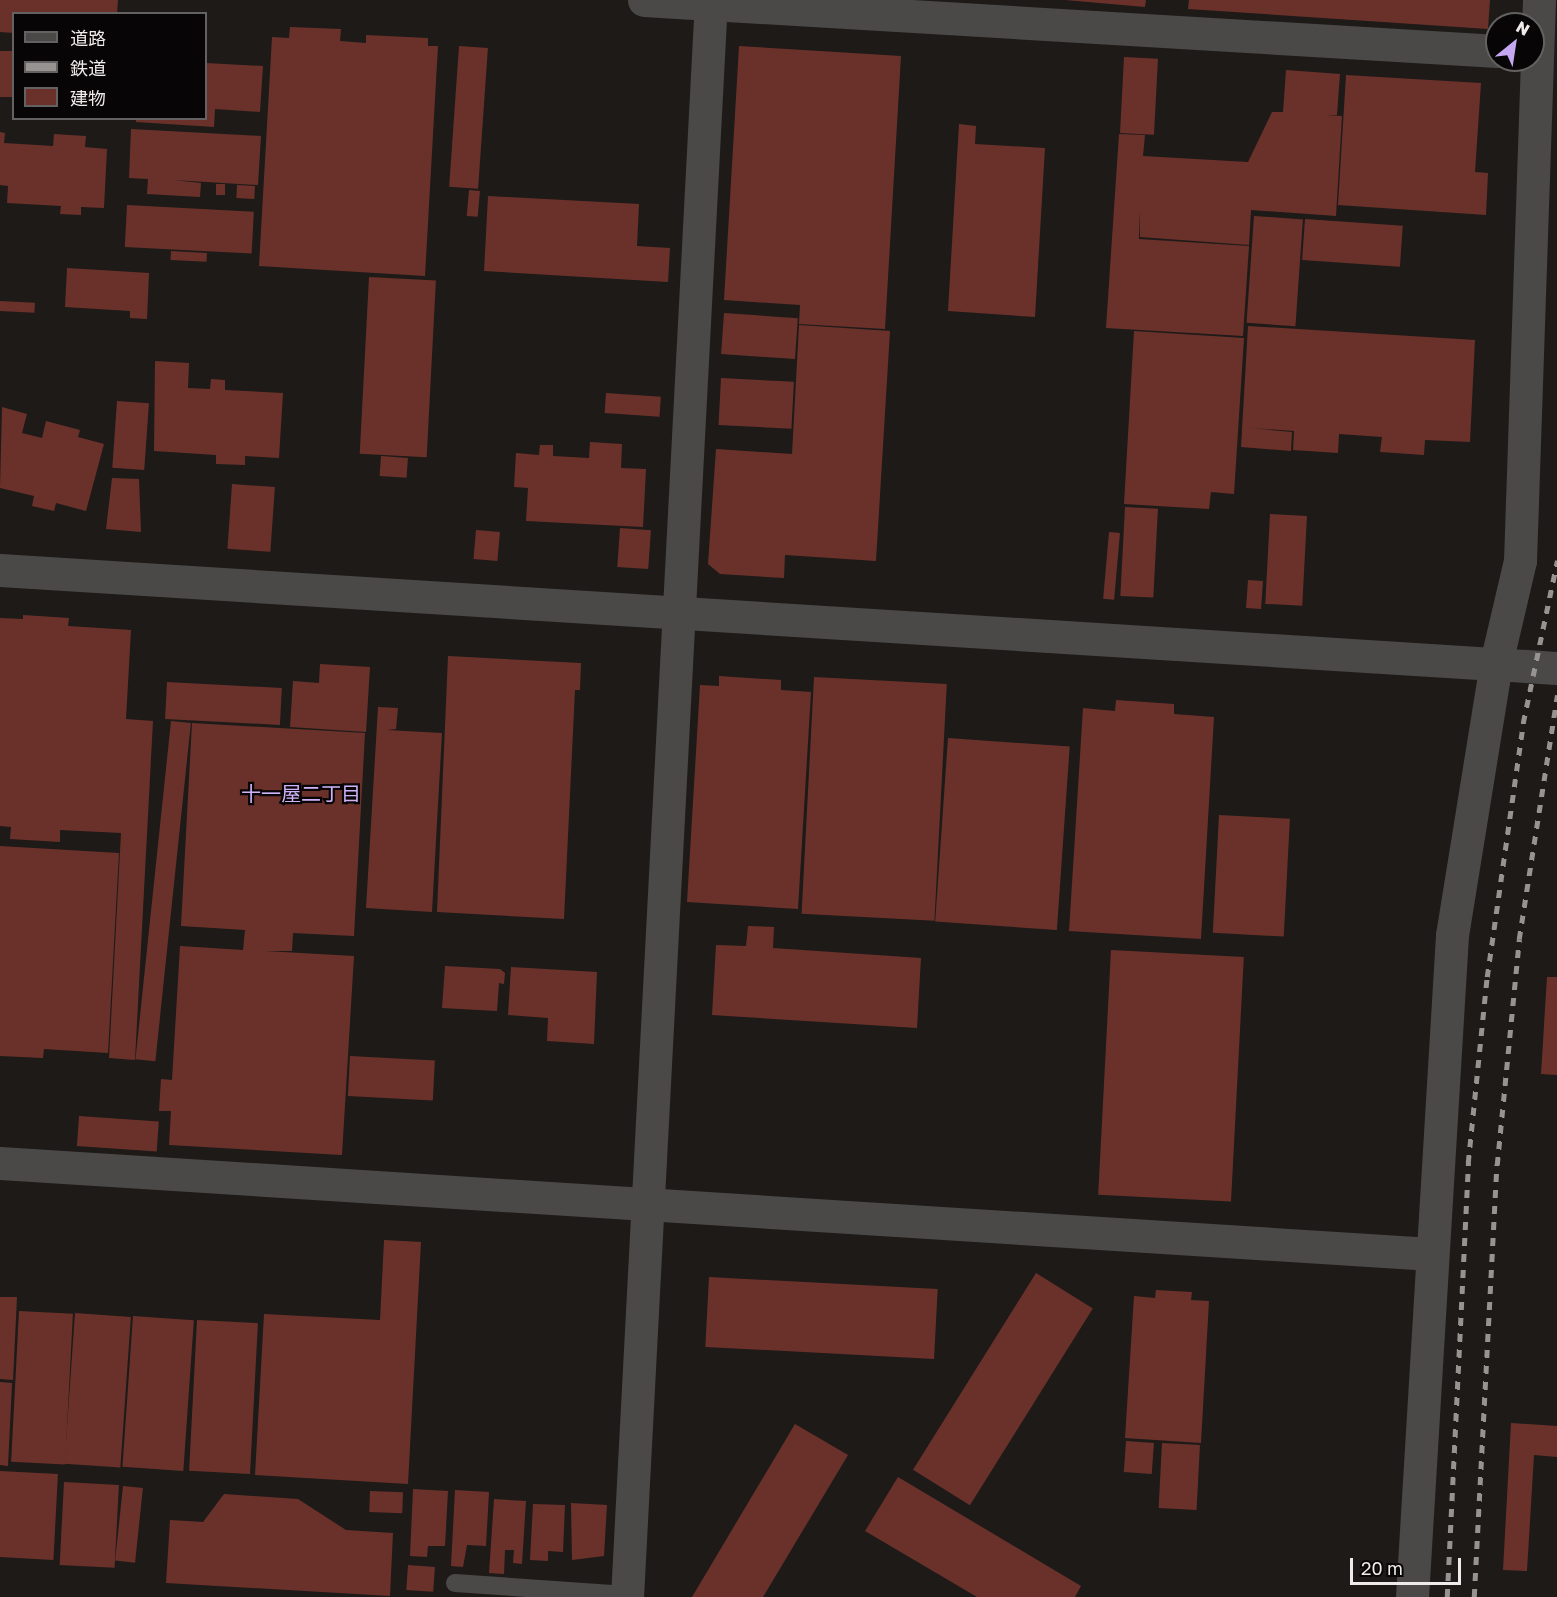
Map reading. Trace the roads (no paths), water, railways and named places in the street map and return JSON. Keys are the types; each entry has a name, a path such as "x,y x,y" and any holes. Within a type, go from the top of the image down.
{"street":[{"path":"644,0 711,2 1485,50"},
{"path":"627,1596 711,2"},
{"path":"1412,1597 1452,935 1496,663 1520,561 1534,72"},
{"path":"0,570 1557,668"},
{"path":"0,1163 1431,1254"}],"lane":[{"path":"455,1583 627,1596"}],"railway":[{"path":"1447,1597 1468,1163 1487,977 1523,723 1557,561"},
{"path":"1474,1597 1497,1165 1519,939 1557,695"}],"district":[{"name":"十一屋二丁目","path":"301,793"}]}
